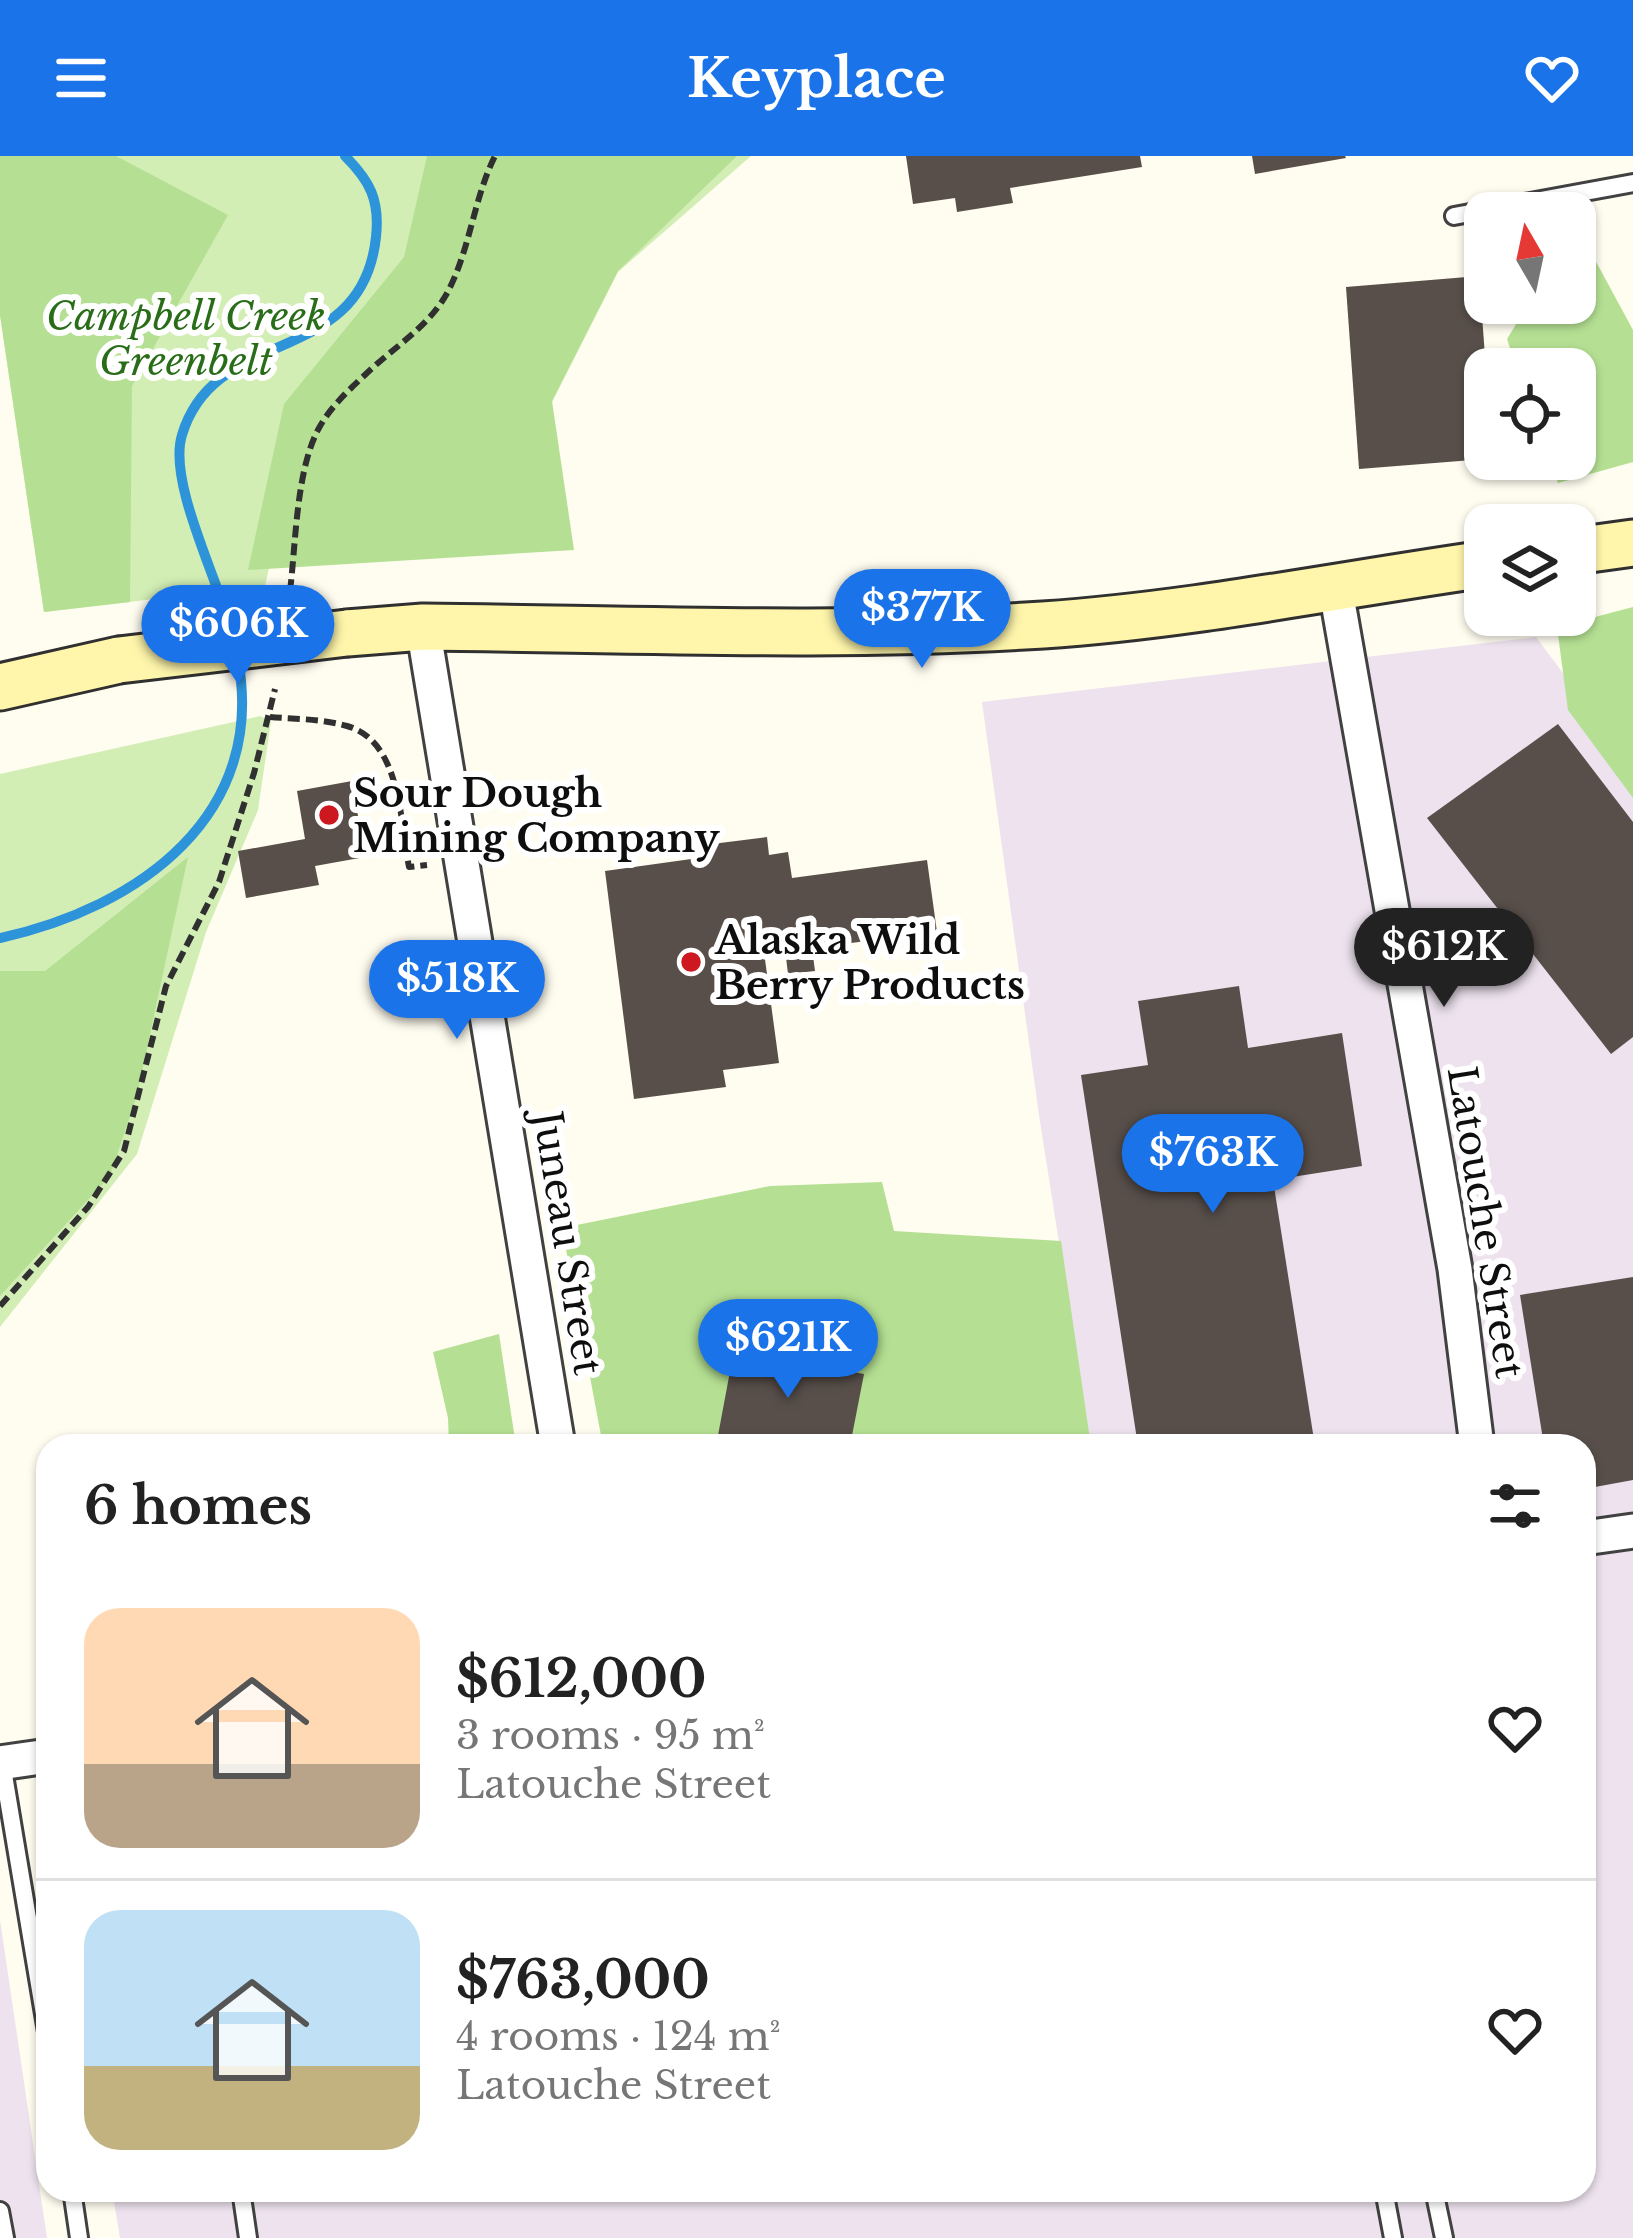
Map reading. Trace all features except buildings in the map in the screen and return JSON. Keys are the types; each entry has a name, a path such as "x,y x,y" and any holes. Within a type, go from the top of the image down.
{"main road":[{"path":"1596,548 1633,543"},
{"path":"0,687 119,660 347,633 423,627 938,631 1184,609 1464,567"}],"street":[{"name":"Latouche Street","path":"1335,585 1455,1269 1476,1434"},
{"name":"Juneau Street","path":"423,627 556,1434"},
{"path":"1596,1536 1633,1531"},
{"path":"1,1763 36,1758"}],"lane":[{"path":"1454,217 1633,183"},
{"path":"1,1763 36,1968"},
{"path":"74,2202 79,2238"},
{"path":"243,2202 248,2238"},
{"path":"1386,2202 1393,2238"},
{"path":"1436,2202 1444,2238"},
{"path":"0,2211 4,2238"}],"path":[{"path":"290,592 307,459 317,431 335,404 416,332 445,296 495,156"},
{"path":"0,1306 88,1207 124,1151 166,986 219,882 275,689"},
{"path":"270,716 346,725 369,735 383,750 389,768 409,868 462,859"}],"shaded area":[{"path":"1536,637 1633,767 1633,2238 120,2238 114,2202 1596,2202 1596,1434 1089,1434 982,702"},
{"path":"0,1920 36,2164 36,2202 42,2202 47,2238 0,2238"}],"green space":[{"name":"Campbell Creek Greenbelt","path":"0,156 751,156 618,272 540,426 286,490 265,586 44,612 0,315"},
{"path":"0,156 116,156 228,215 132,386 130,602 44,612 0,315"},
{"path":"427,156 737,156 618,271 552,401 574,550 248,570 284,404 404,257"},
{"path":"1596,262 1633,330 1633,462 1596,472 1596,348 1510,348 1507,339 1516,324 1596,324"},
{"path":"1633,607 1633,798 1568,710 1558,636 1596,636 1596,617"},
{"path":"260,716 271,721 258,810 206,932 137,1154 0,1327 0,774"},
{"path":"188,857 137,1095 110,1176 0,1296 0,971 45,971"},
{"path":"882,1182 894,1231 1061,1241 1089,1434 601,1434 562,1228 770,1186"},
{"path":"499,1334 514,1434 449,1434 433,1352"}],"waterway":[{"path":"233,637 188,506 179,455 182,435 199,400 224,376 317,328 344,308 365,279 376,237 375,202 367,183 345,156"},
{"path":"0,938 100,904 183,845 213,807 233,762 242,712 237,655"}],"place":[{"name":"Sour Dough Mining Company","path":"329,815"},
{"name":"Alaska Wild Berry Products","path":"691,962"}]}
